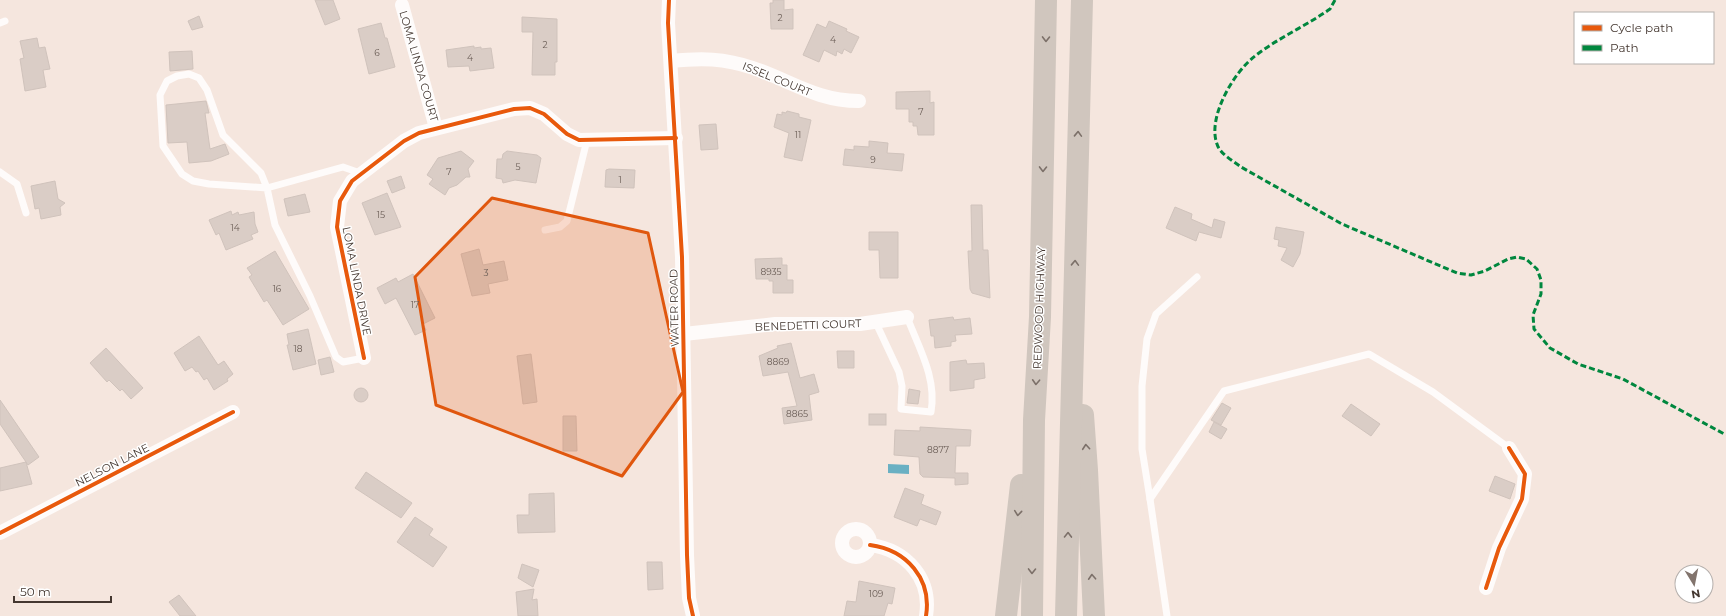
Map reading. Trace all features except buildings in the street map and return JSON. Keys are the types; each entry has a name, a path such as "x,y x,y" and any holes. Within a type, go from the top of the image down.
{"highway":[{"name":"REDWOOD HIGHWAY","path":"1032,616 1034,420 1040,317 1046,0"},
{"path":"1066,616 1082,0"},
{"path":"1074,302 1088,470 1094,616"},
{"path":"1006,616 1021,483 1034,420"}],"street":[{"name":"WATER ROAD","path":"669,0 668,23 682,257 687,555 689,598 693,616"},
{"name":"LOMA LINDA COURT","path":"402,5 436,128"},
{"name":"ISSEL COURT","path":"671,61 700,58 726,61 753,68 822,97 840,101 859,101"},
{"name":"LOMA LINDA DRIVE","path":"364,358 336,219 343,194 352,181 360,173 404,141 436,128 522,108 544,114 573,138 588,140 676,138"},
{"name":"BENEDETTI COURT","path":"684,334 775,324 876,323 907,317"},
{"name":"NELSON LANE","path":"0,533 233,412"},
{"path":"1486,588 1499,548 1522,499 1525,474 1509,448"},
{"path":"870,545 892,550 902,556 918,573 923,581 927,597 926,616"}],"lane":[{"path":"360,173 343,167 267,188 209,184 193,181 182,174 163,146 160,95 167,80 177,76 189,74 199,78 208,90 223,135 261,173 267,188 275,225 310,296 336,357 343,362 364,358"},
{"path":"545,230 560,226 567,221 588,140"},
{"path":"0,172 17,184 26,213"},
{"path":"1167,616 1142,449 1142,386 1147,339 1156,314 1197,277"},
{"path":"876,323 899,372 902,386 901,409 931,412 933,388 928,370 907,317"},
{"path":"1150,499 1224,391 1369,354 1433,392 1509,448"}],"highlighted area":[{"path":"492,198 648,233 683,392 622,476 436,405 415,277"}],"water":[{"path":"888,464 909,465 909,474 888,473"}],"marked path":[{"path":"1335,0 1330,9 1255,56 1239,73 1224,96 1216,121 1215,133 1217,144 1221,151 1241,167 1342,224 1457,273 1471,275 1485,271 1508,259 1517,257 1526,259 1537,269 1541,280 1541,294 1533,315 1534,329 1550,348 1578,364 1623,379 1726,435"}],"cycle path":[{"path":"669,0 668,23 682,257 687,555 689,598 693,616"},
{"path":"364,358 337,227 340,201 352,181 404,141 419,133 514,109 530,108 544,114 567,134 579,140 676,138"},
{"path":"0,533 233,412"},
{"path":"1486,588 1499,548 1522,499 1525,474 1509,448"},
{"path":"870,545 895,553 906,560 914,568 921,579 925,590 927,603 926,616"}]}
